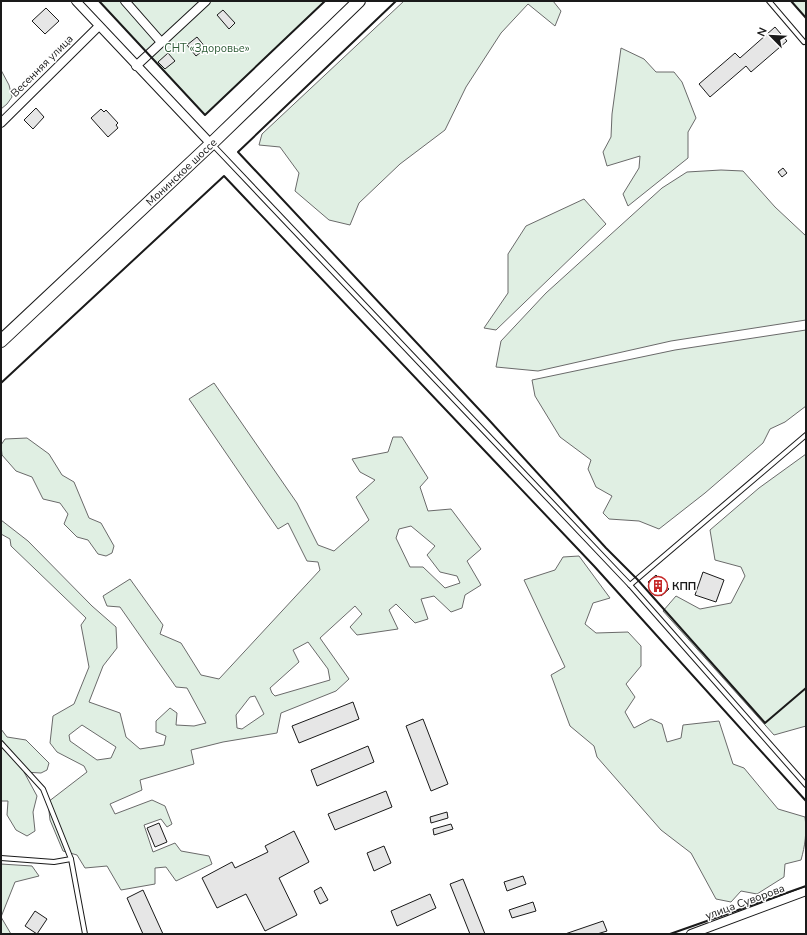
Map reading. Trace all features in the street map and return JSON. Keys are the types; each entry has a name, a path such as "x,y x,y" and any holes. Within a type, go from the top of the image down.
{"main road":[{"name":"Монинское шоссе","path":"1,341 211,144 359,1"}],"street":[{"path":"76,1 211,144"},
{"path":"136,66 206,1"},
{"path":"127,2 161,42"},
{"name":"Весенняя улица","path":"1,122 99,26"},
{"name":"улица Суворова","path":"691,934 806,891"}],"lane":[{"path":"769,1 804,42"},
{"path":"211,144 630,585 806,785"},
{"path":"630,585 806,435"},
{"path":"1,743 42,789 71,859 85,934"},
{"path":"1,858 54,862 71,859"}],"green space":[{"name":"СНТ «Здоровье»","path":"99,1 325,1 205,115"},
{"path":"404,1 553,1 561,11 555,26 528,4 501,33 466,87 445,130 400,164 359,203 350,225 329,220 295,191 299,173 280,147 259,145 262,134"},
{"path":"791,1 806,1 806,18"},
{"path":"621,48 644,59 656,72 674,72 682,82 696,118 688,132 688,158 628,206 623,194 639,168 640,156 607,166 603,152 611,137 612,114"},
{"path":"1,70 9,85 12,97 1,109"},
{"path":"721,170 743,171 775,207 806,236 806,320 671,341 538,371 496,367 501,341 546,293 662,188 687,172"},
{"path":"584,199 606,224 496,330 484,328 508,293 508,254 526,226"},
{"path":"806,330 806,406 785,422 770,429 763,443 705,493 659,529 639,521 609,519 603,513 612,496 596,487 588,469 591,460 560,437 535,396 532,380 675,350"},
{"path":"214,383 297,503 318,545 334,551 369,520 356,497 375,480 360,472 352,459 388,452 393,437 402,437 428,478 420,487 428,511 451,509 481,549 467,561 481,585 465,595 462,608 451,612 434,596 421,599 428,619 415,623 396,604 389,610 398,629 357,635 350,627 362,614 355,606 320,638 349,679 336,691 281,713 277,733 223,742 191,750 194,764 140,780 142,790 110,804 115,814 152,800 165,806 172,824 167,827 161,819 144,825 153,852 175,843 181,851 209,856 212,864 176,881 166,867 155,868 155,884 121,890 107,866 85,868 77,855 63,851 50,820 48,802 87,772 84,766 57,752 50,743 53,716 74,704 89,667 81,625 86,618 11,546 10,539 1,534 1,520 28,541 92,606 116,627 117,648 103,666 89,702 120,713 126,737 140,749 164,745 166,736 156,732 156,721 170,708 177,713 176,725 194,726 206,723 187,688 176,687 120,607 107,606 103,596 130,579 163,625 160,634 181,643 201,675 219,679 320,570 318,562 307,561 288,523 278,529 189,399","holes":["411,526 435,546 427,555 440,572 457,576 460,583 445,588 423,567 410,567 396,538 399,529","308,642 328,669 330,680 275,696 270,688 299,662 293,650","255,696 264,714 242,729 237,728 236,715 250,697","82,725 116,747 111,758 97,760 70,741 69,735"]},
{"path":"27,438 49,454 62,475 74,482 89,518 101,523 114,546 112,553 106,556 98,554 88,540 77,537 64,524 68,514 60,503 43,499 32,477 16,471 2,455 1,445 5,439"},
{"path":"806,454 806,726 774,735 663,611 676,596 700,609 731,603 745,576 741,567 715,560 710,530 759,488"},
{"path":"579,556 610,598 593,603 585,624 596,633 628,632 641,646 641,666 626,684 635,697 625,712 634,728 651,719 662,724 667,742 681,738 683,725 719,721 733,764 744,768 778,809 805,817 805,839 801,860 785,864 784,877 757,894 741,891 731,902 716,899 691,853 661,830 597,757 594,746 570,726 551,675 565,667 524,580 555,570 563,557"},
{"path":"1,729 7,737 26,740 49,763 47,770 41,773 24,772 37,796 33,812 35,831 27,836 16,830 7,815 8,801 1,801"},
{"path":"1,864 32,866 39,876 15,882 1,917"},
{"path":"1,917 11,934 1,934"}],"building":[{"path":"46,8 59,21 45,34 32,21"},
{"path":"223,10 235,23 229,29 217,15"},
{"path":"775,27 787,41 751,72 746,66 710,97 699,84 735,53 740,58"},
{"path":"197,37 206,48 196,56 187,45"},
{"path":"168,53 175,61 165,69 158,62"},
{"path":"36,108 44,117 33,129 24,120"},
{"path":"101,109 104,112 106,110 118,123 116,125 118,128 108,137 91,118"},
{"path":"783,168 787,173 782,177 778,172"},
{"path":"703,572 724,580 716,602 695,595"},
{"name":"КПП","path":"656,575 669,589 661,596 648,582"},
{"path":"353,702 359,719 299,743 292,726"},
{"path":"423,719 448,784 431,791 406,726"},
{"path":"368,746 374,762 317,786 311,770"},
{"path":"386,791 392,807 335,830 328,814"},
{"path":"447,812 448,818 431,823 430,817"},
{"path":"159,823 167,842 155,847 147,828"},
{"path":"451,824 453,829 434,835 433,829"},
{"path":"294,831 309,862 279,878 297,915 265,931 246,894 217,908 202,878 232,862 235,868 268,852 265,846"},
{"path":"384,846 391,863 374,871 367,853"},
{"path":"523,876 526,884 507,891 504,882"},
{"path":"463,879 485,934 470,934 450,884"},
{"path":"321,887 328,900 320,904 314,891"},
{"path":"143,890 163,934 143,934 127,898"},
{"path":"430,894 436,908 397,926 391,911"},
{"path":"533,902 536,911 512,918 509,910"},
{"path":"35,911 47,919 37,934 25,926"},
{"path":"603,921 607,931 597,934 565,934"}],"wall":[{"path":"99,1 205,115 325,1"},
{"path":"396,1 238,152 489,420 606,548 637,579 765,723 806,688"},
{"path":"791,1 806,18"},
{"path":"1,383 224,176 594,566 806,801"},
{"path":"670,934 806,886"}],"place":[{"name":"КПП","path":"658,586"}]}
